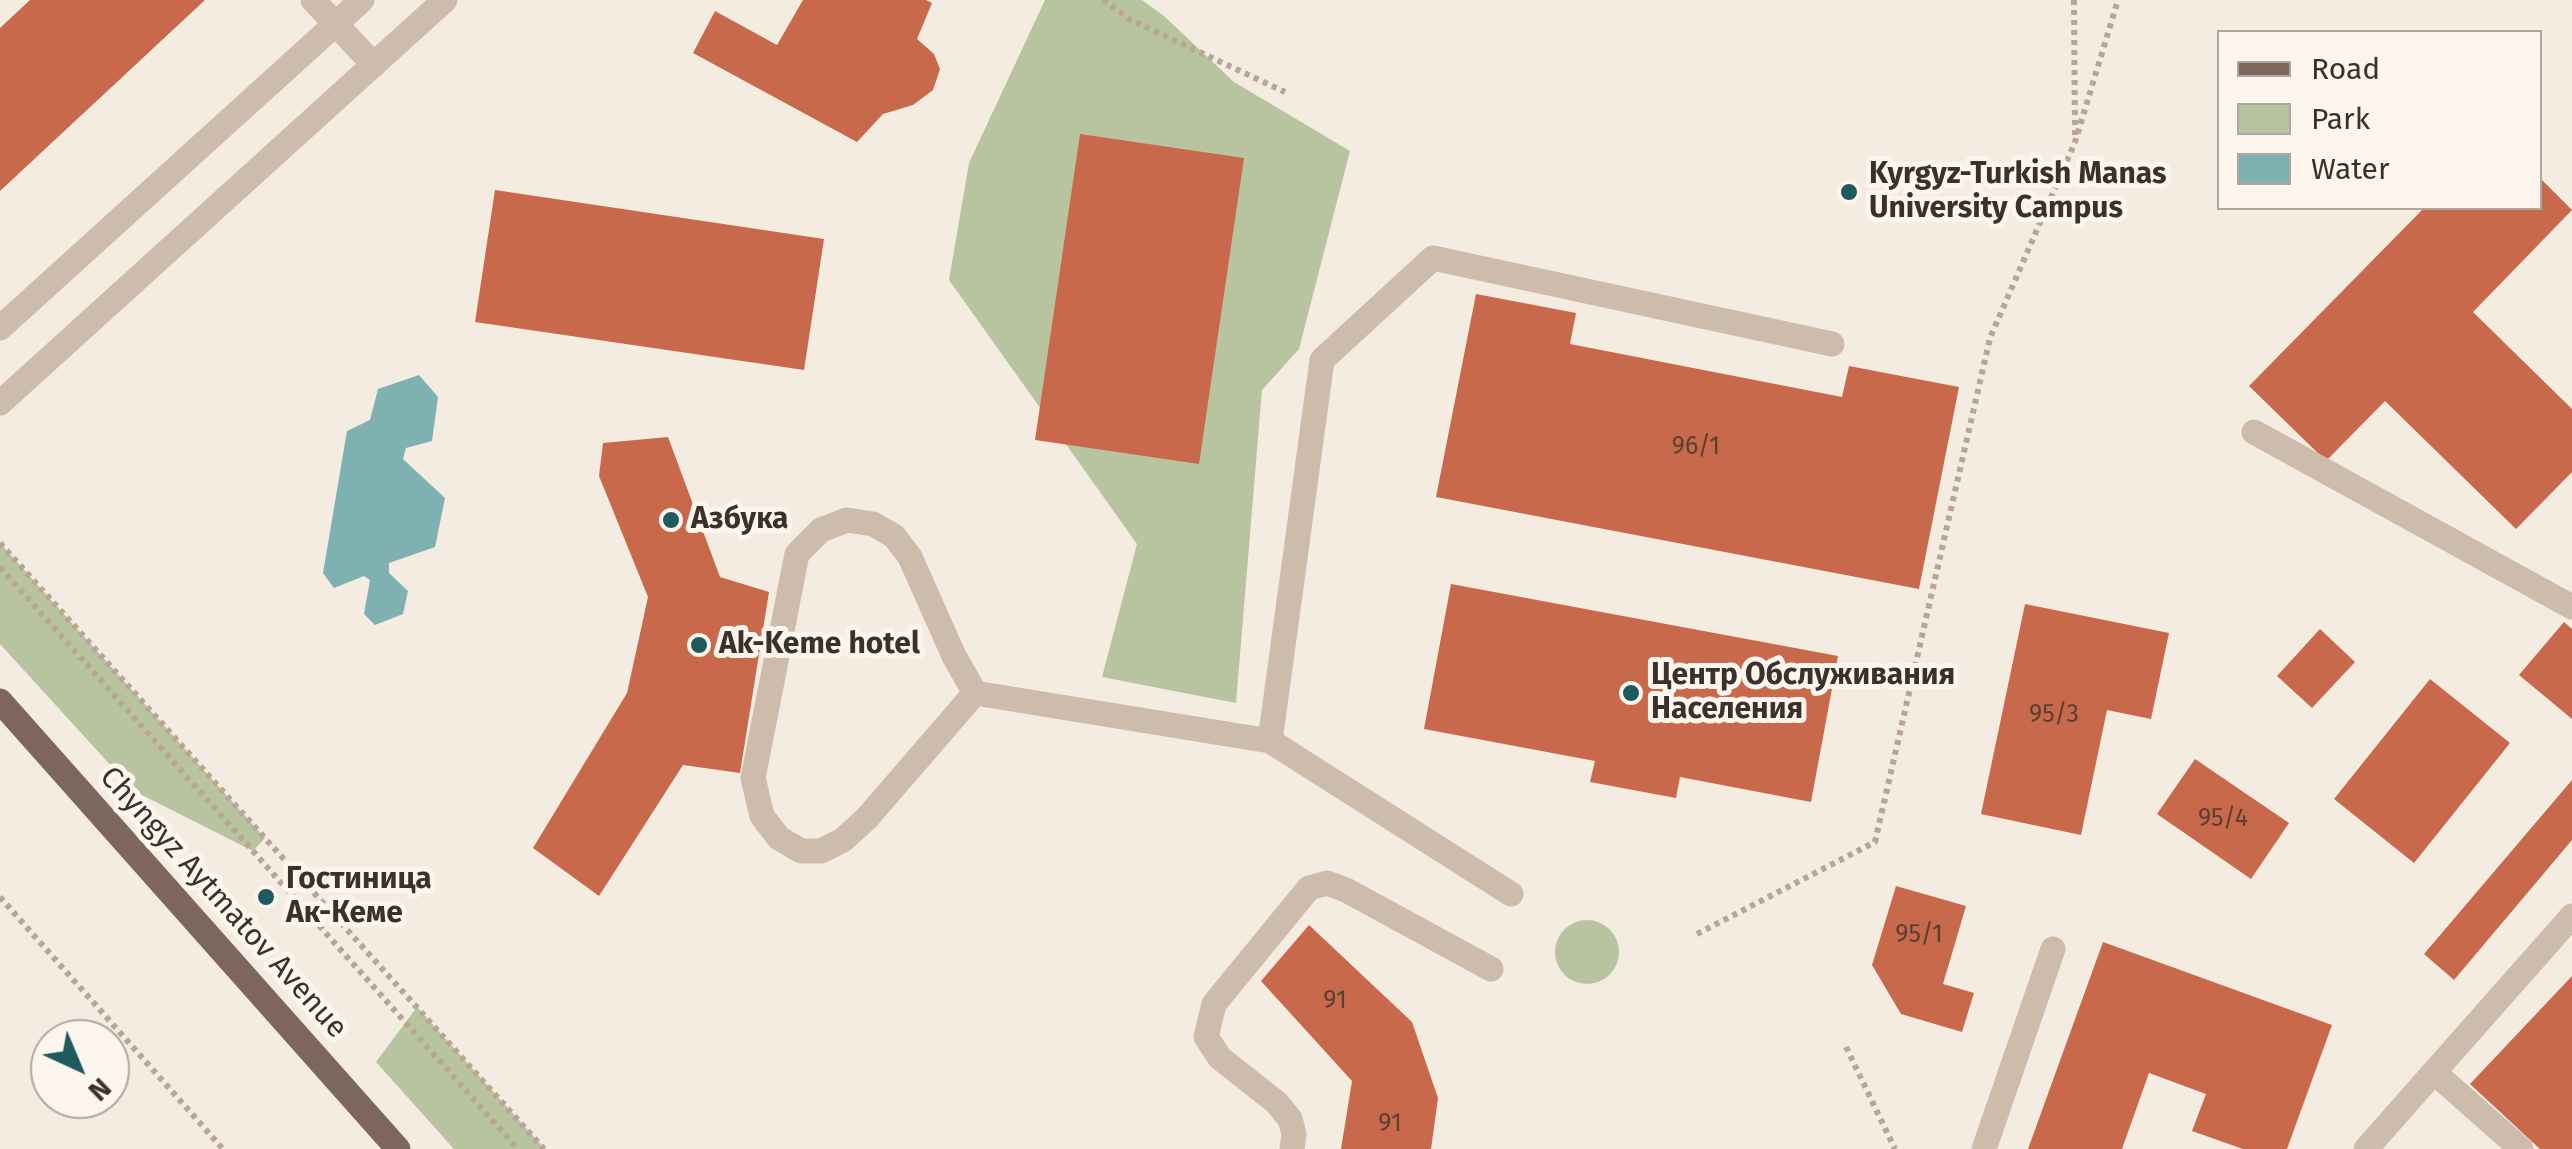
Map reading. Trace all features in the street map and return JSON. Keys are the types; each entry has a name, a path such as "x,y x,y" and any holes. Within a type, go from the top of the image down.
{"main road":[{"name":"Chyngyz Aytmatov Avenue","path":"0,701 398,1149"}],"street":[{"path":"313,0 374,64"},
{"path":"0,328 362,0"},
{"path":"0,403 444,0"},
{"path":"1270,741 1322,360 1432,258 1832,344"},
{"path":"2254,432 2572,607"},
{"path":"847,520 873,524 894,536 910,557 975,693 843,840 821,851 801,851 779,838 762,816 753,778 797,554 821,530 847,520"},
{"path":"975,693 1270,741 1511,894"},
{"path":"1292,1149 1294,1134 1290,1120 1277,1104 1220,1058 1206,1037 1214,1004 1309,888 1327,883 1346,890 1491,968"},
{"path":"2366,1149 2572,916"},
{"path":"1984,1149 2053,949"},
{"path":"2435,1073 2521,1149"}],"path":[{"path":"1103,0 1130,20 1286,92"},
{"path":"2074,0 2075,142"},
{"path":"1697,934 1876,842 1990,338 2075,142 2118,0"},
{"path":"0,544 544,1149"},
{"path":"0,567 518,1149"},
{"path":"0,897 223,1149"},
{"path":"1846,1048 1894,1149"}],"green space":[{"path":"1045,0 1142,0 1234,82 1350,151 1299,349 1262,390 1236,703 1102,677 1137,544 949,280 969,163"},
{"path":"0,543 265,838 253,851 134,791 0,644"},
{"path":"1587,920 1610,929 1619,952 1610,975 1587,984 1564,975 1555,952 1564,929"},
{"path":"417,1007 545,1149 454,1149 376,1062"}],"water":[{"path":"419,375 438,397 432,441 406,448 403,459 445,498 435,547 389,563 389,573 408,591 403,614 375,625 364,614 370,580 364,576 334,588 323,573 347,431 370,420 378,389"}],"building":[{"path":"30,0 205,0 0,191 0,28"},
{"path":"803,0 932,3 917,39 934,54 940,69 933,90 913,105 883,114 857,142 693,53 715,11 777,45"},
{"path":"1080,134 1244,158 1199,464 1035,440"},
{"path":"2542,180 2572,210 2473,312 2572,409 2572,472 2516,529 2385,401 2326,461 2249,386 2422,210 2542,210"},
{"path":"495,190 824,239 804,370 475,322"},
{"path":"1476,294 1576,313 1570,344 1842,397 1849,366 1959,387 1919,589 1436,497"},
{"name":"Ak-Keme hotel","path":"668,437 720,577 769,592 740,773 683,765 599,896 533,848 627,693 648,597 599,476 603,443"},
{"name":"Центр Обслуживания Населения","path":"1451,584 1838,656 1811,802 1680,777 1676,798 1590,782 1595,761 1424,729"},
{"path":"2025,604 2169,633 2151,719 2107,710 2081,835 1981,814"},
{"path":"2564,622 2572,629 2572,719 2519,675"},
{"path":"2320,629 2355,662 2312,708 2277,676"},
{"path":"2430,679 2510,743 2414,863 2334,799"},
{"path":"2195,759 2289,823 2251,879 2157,814"},
{"path":"2572,780 2572,840 2454,980 2424,954"},
{"path":"1896,886 1966,906 1943,984 1974,993 1962,1032 1901,1014 1872,965"},
{"path":"1309,925 1412,1022 1438,1098 1431,1149 1341,1149 1352,1081 1261,981"},
{"path":"2103,942 2332,1025 2287,1149 2243,1149 2192,1131 2206,1094 2149,1073 2122,1149 2028,1149"},
{"path":"2572,976 2572,1149 2540,1149 2470,1084"}],"place":[{"name":"Kyrgyz-Turkish Manas University Campus","path":"1849,192"},
{"name":"Азбука","path":"671,520"},
{"name":"Ak-Keme hotel","path":"699,645"},
{"name":"Центр Обслуживания Населения","path":"1631,693"},
{"name":"Гостиница Ак-Кеме","path":"266,897"}]}
